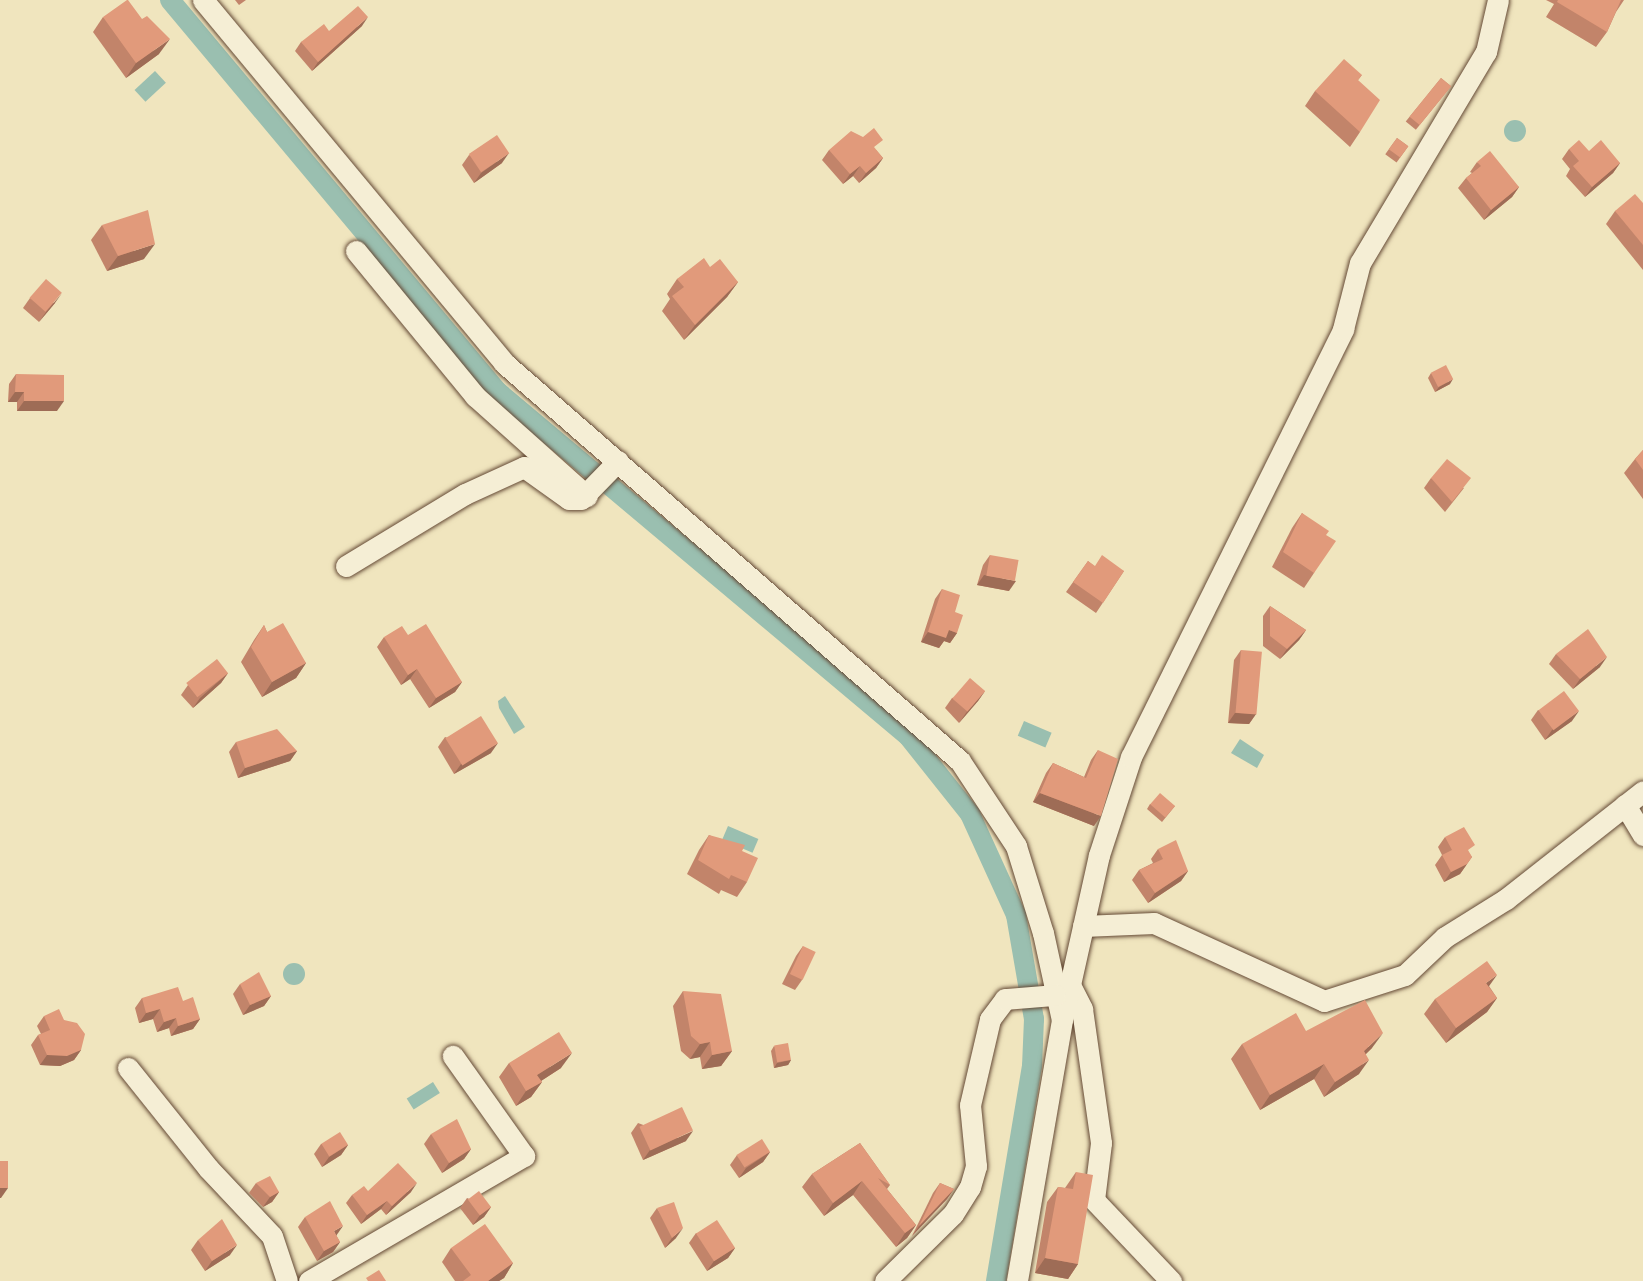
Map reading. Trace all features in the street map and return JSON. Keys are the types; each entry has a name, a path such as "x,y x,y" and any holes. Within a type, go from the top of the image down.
{"street":[{"path":"203,0 504,363 960,761 1016,846 1063,990 1082,1009 1101,1143 1094,1200 1171,1281"},
{"path":"1017,1281 1062,1020 1063,990 1131,757 1343,329 1360,263 1486,52 1498,0"},
{"path":"356,251 474,396 589,495"},
{"path":"346,566 465,494 525,467 569,500 589,495 618,461"},
{"path":"1083,926 1154,923 1324,1001 1405,975 1445,937 1506,899 1643,791"},
{"path":"1625,805 1643,835"},
{"path":"885,1281 953,1214 970,1187 976,1166 970,1105 990,1019 1005,999 1063,990"},
{"path":"309,1281 524,1156 453,1056"},
{"path":"128,1068 208,1168 272,1236 286,1281"}],"shaded area":[{"path":"155,71 166,83 145,102 135,90"},
{"path":"1515,120 1523,123 1526,131 1523,139 1515,142 1507,139 1504,131 1507,123"},
{"path":"505,696 525,727 514,734 499,708 498,701"},
{"path":"1024,721 1052,733 1045,747 1018,736"},
{"path":"1240,739 1264,755 1257,768 1231,753"},
{"path":"728,826 758,839 753,853 722,840"},
{"path":"294,963 302,966 305,974 302,982 294,985 286,982 283,974 286,966"},
{"path":"433,1082 440,1093 414,1109 407,1098"}],"building":[{"path":"127,0 142,19 147,16 170,39 136,63 103,17"},
{"path":"1558,0 1621,0 1607,32 1557,2"},
{"path":"358,6 368,17 318,62 301,42 324,24 329,31"},
{"path":"1344,59 1362,75 1358,80 1380,100 1360,132 1315,91"},
{"path":"1441,78 1451,86 1420,125 1410,117"},
{"path":"874,128 883,140 874,147 883,158 866,173 860,166 850,174 829,150 851,131 863,137"},
{"path":"497,135 509,153 481,172 469,154"},
{"path":"1397,138 1408,146 1400,158 1389,149"},
{"path":"1579,140 1589,151 1601,140 1620,163 1592,187 1573,166 1579,161 1569,149"},
{"path":"1490,151 1519,187 1491,210 1466,178 1481,166 1477,162"},
{"path":"1635,194 1643,203 1643,245 1615,211"},
{"path":"148,210 155,244 118,256 102,225"},
{"path":"704,258 710,267 720,259 738,282 695,325 672,296 684,287 677,279"},
{"path":"46,279 62,293 45,312 30,298"},
{"path":"1446,365 1453,379 1438,387 1431,373"},
{"path":"16,374 64,375 64,401 24,401 24,392 15,392"},
{"path":"1643,450 1643,470 1635,459"},
{"path":"1447,459 1471,478 1452,502 1431,478"},
{"path":"1302,513 1329,531 1326,535 1336,541 1314,573 1283,552"},
{"path":"990,555 1019,560 1015,581 986,576"},
{"path":"1102,555 1124,571 1103,603 1073,582 1088,561 1095,566"},
{"path":"942,589 960,595 955,612 963,615 957,633 949,630 946,638 928,632"},
{"path":"1270,606 1306,630 1287,649 1270,636"},
{"path":"283,623 306,663 272,682 251,647 264,625 267,632"},
{"path":"426,624 462,682 436,698 417,669 408,675 384,637 402,626 408,635"},
{"path":"1588,629 1607,657 1580,679 1556,654"},
{"path":"1241,650 1262,652 1256,715 1236,713"},
{"path":"217,659 228,673 197,697 186,683"},
{"path":"970,678 985,691 967,711 952,698"},
{"path":"1564,691 1579,711 1553,730 1538,710"},
{"path":"481,716 498,743 462,765 445,738"},
{"path":"277,729 297,751 245,768 236,742"},
{"path":"1098,750 1118,759 1101,816 1040,793 1053,763 1086,778"},
{"path":"1160,793 1175,806 1165,817 1150,804"},
{"path":"1464,827 1475,845 1468,850 1472,857 1467,864 1451,872 1442,855 1452,850 1445,837"},
{"path":"709,835 745,845 742,851 758,858 747,882 731,875 729,879 698,860"},
{"path":"1176,840 1188,871 1155,893 1139,870 1163,859 1158,849"},
{"path":"803,946 816,952 803,980 790,974"},
{"path":"1487,961 1497,975 1486,983 1497,998 1456,1028 1435,999"},
{"path":"259,972 271,996 250,1005 240,984"},
{"path":"178,987 183,1001 193,997 200,1019 178,1026 176,1018 164,1022 160,1009 146,1013 142,998"},
{"path":"683,991 721,994 732,1051 712,1055 710,1042 700,1044 691,1036"},
{"path":"1365,1000 1383,1033 1364,1051 1369,1060 1335,1082 1324,1064 1270,1095 1242,1044 1296,1013 1306,1031"},
{"path":"59,1009 64,1020 77,1023 85,1034 81,1050 67,1056 47,1055 38,1035 50,1030 44,1016"},
{"path":"559,1032 572,1053 537,1075 542,1082 526,1091 509,1063"},
{"path":"788,1043 791,1060 777,1062 774,1045"},
{"path":"682,1107 693,1131 650,1150 639,1127"},
{"path":"457,1119 471,1149 449,1163 431,1134"},
{"path":"340,1132 348,1145 329,1156 321,1144"},
{"path":"762,1139 770,1152 745,1168 737,1155"},
{"path":"860,1143 890,1185 878,1178 916,1225 905,1233 862,1181 833,1203 812,1174"},
{"path":"0,1161 8,1161 8,1188 0,1188"},
{"path":"398,1163 417,1183 392,1206 387,1201 367,1215 352,1195 364,1186 368,1191"},
{"path":"1076,1172 1093,1175 1078,1264 1045,1258 1058,1187 1073,1189"},
{"path":"270,1176 279,1192 270,1197 256,1183"},
{"path":"940,1183 954,1189 919,1226"},
{"path":"479,1191 491,1207 480,1215 468,1199"},
{"path":"330,1201 343,1226 334,1231 340,1242 324,1251 305,1217"},
{"path":"674,1202 683,1228 672,1238 657,1208"},
{"path":"222,1219 237,1245 212,1261 198,1240"},
{"path":"717,1220 735,1248 714,1261 696,1234"},
{"path":"485,1224 513,1263 488,1281 463,1281 471,1275 451,1248"},
{"path":"379,1270 386,1281 368,1281 366,1278"}],"waterway":[{"path":"170,0 497,391 908,736 970,814 1016,915 1034,1019 1032,1066 996,1281"}]}
